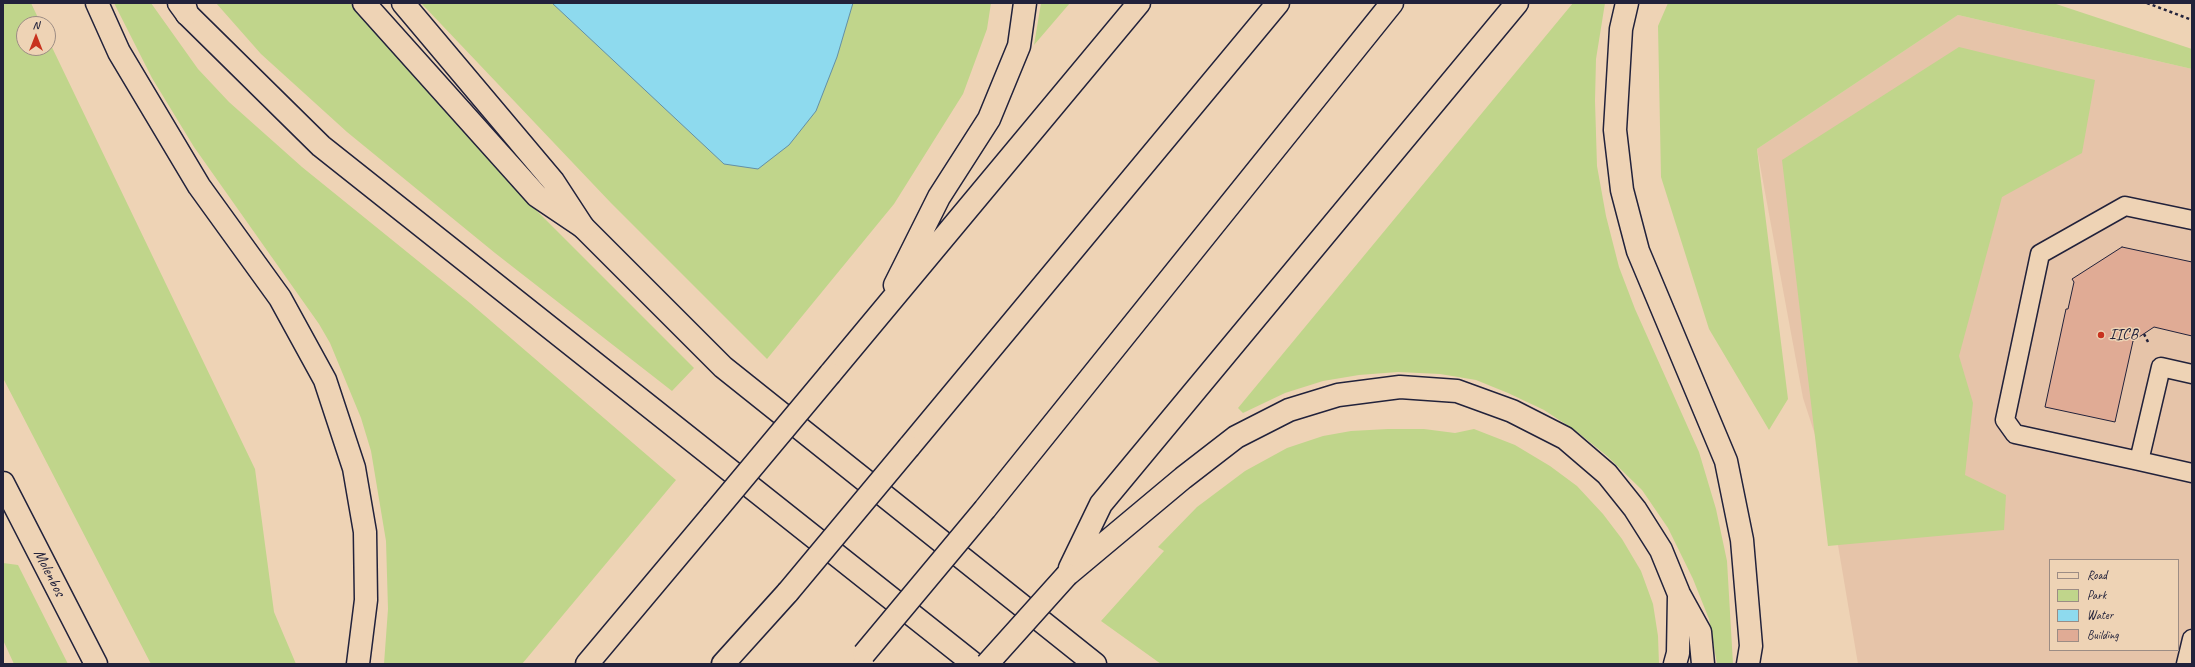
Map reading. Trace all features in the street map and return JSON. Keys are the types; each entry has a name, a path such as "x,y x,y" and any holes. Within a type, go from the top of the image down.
{"main road":[{"path":"97,3 119,52 199,186 280,298 325,380 354,468 365,532 366,600 358,664"},
{"path":"364,3 537,196 583,226"},
{"path":"403,3 553,181 583,226 723,367 1095,664"},
{"path":"878,319 939,197 989,119 1019,46 1025,3"},
{"path":"587,664 830,374 878,319 1139,3"},
{"path":"723,664 788,592 1278,3"},
{"path":"860,659 985,509 1392,3"},
{"path":"1067,575 1101,504 1517,3"},
{"path":"1627,3 1621,29 1615,130 1622,190 1638,251 1726,461 1742,540 1750,646 1748,664"},
{"path":"184,7 321,146 974,664"},
{"path":"987,664 1067,575 1183,478 1236,437 1289,410 1338,395 1400,387 1457,391 1512,411 1565,438 1607,474 1635,509 1661,550 1679,594 1700,632 1703,664"},
{"name":"Molenbos","path":"3,482 96,664"},
{"path":"1675,664 1678,653 1679,594"}],"lane":[{"path":"2192,220 2125,206 2040,254 2005,420 2015,434 2192,473"},
{"path":"2139,461 2161,367 2192,374"},
{"path":"2186,664 2192,639"}],"path":[{"path":"2147,3 2192,20"}],"shaded area":[{"path":"1958,15 2192,69 2192,664 1858,664 1824,462 1803,398 1757,149"}],"green space":[{"path":"3,3 31,3 37,16 16,16 16,56 56,56 255,469 274,612 296,664 151,664 3,378"},
{"path":"114,3 151,3 198,69 229,102 302,167 470,303 676,480 522,664 384,664 388,609 386,541 371,451 361,418 330,343 319,324 194,147 152,78"},
{"path":"216,3 350,3 510,184 694,368 672,391 495,253 347,132 261,54"},
{"path":"421,3 991,3 987,29 963,94 894,204 767,359 611,203"},
{"path":"1041,3 1070,3 1034,45"},
{"path":"1573,3 1605,3 1596,59 1595,101 1597,166 1606,216 1619,267 1635,309 1699,452 1716,509 1727,561 1733,664 1717,664 1709,619 1693,579 1668,528 1642,490 1607,456 1576,431 1544,410 1476,380 1440,374 1398,372 1359,375 1323,381 1285,393 1243,413 1238,408"},
{"path":"1668,3 2053,3 2192,49 2192,69 1958,15 1757,149 1788,399 1769,430 1709,329 1661,177 1658,26"},
{"path":"1959,47 2095,80 2082,153 2002,197 1959,356 1973,403 1965,475 2006,495 2004,530 1828,546 1782,160"},
{"path":"1424,429 1455,433 1474,429 1515,445 1550,466 1577,486 1603,514 1622,539 1641,571 1653,604 1658,636 1659,664 1161,664 1101,621 1164,551 1158,547 1197,507 1245,471 1287,448 1323,436 1351,431"},
{"path":"3,563 18,565 68,664 14,664 3,640"}],"water":[{"path":"552,3 853,3 837,57 816,111 789,145 758,169 724,164"}],"building":[{"name":"IICB","path":"2122,247 2192,262 2192,336 2154,327 2133,341 2115,422 2045,407 2066,309 2068,309 2074,282 2072,279"}],"place":[{"name":"IICB","path":"2101,335"}]}
